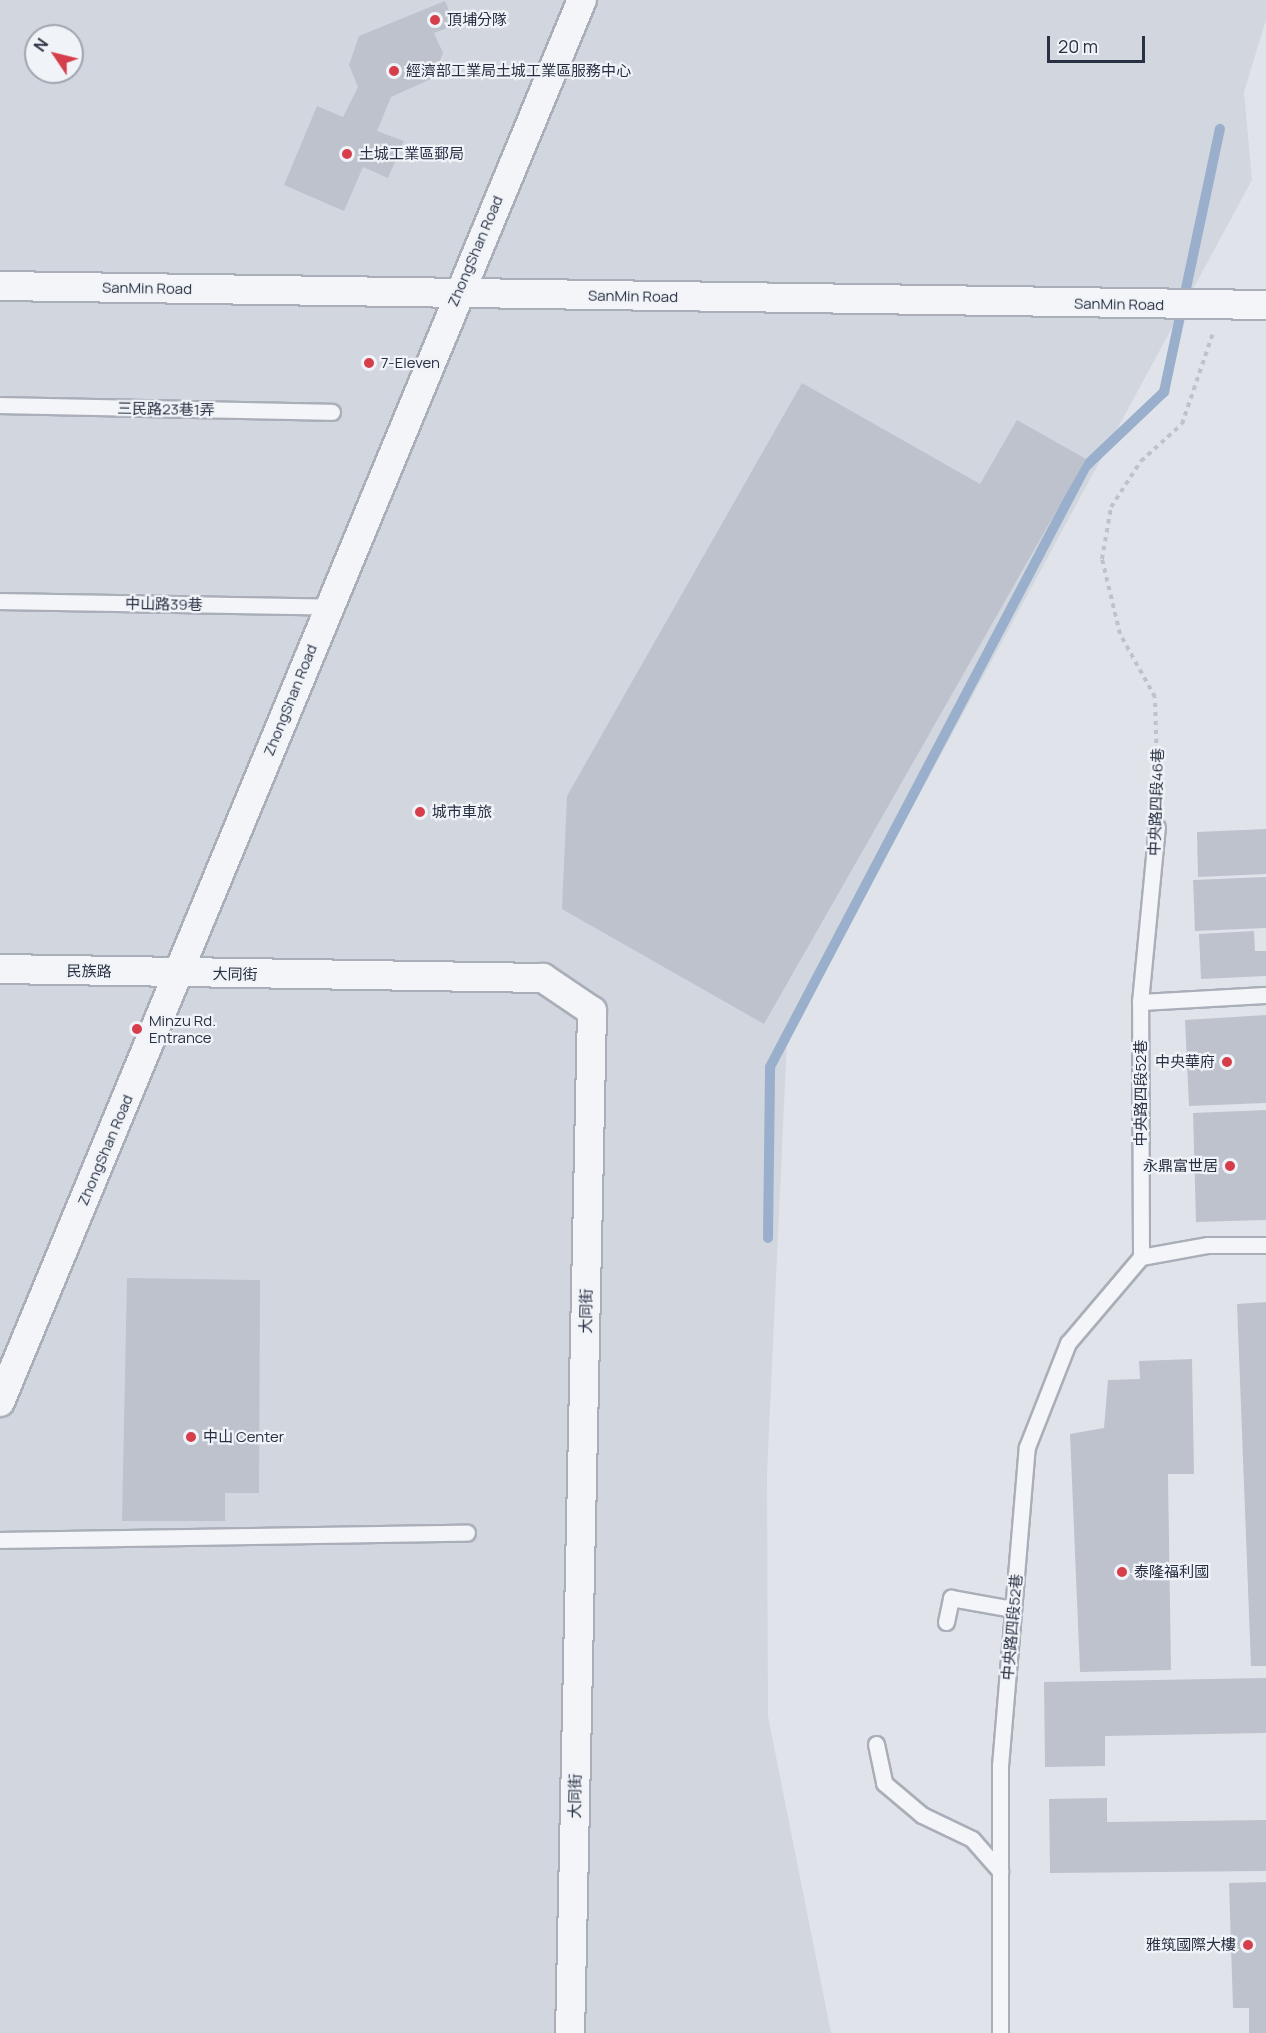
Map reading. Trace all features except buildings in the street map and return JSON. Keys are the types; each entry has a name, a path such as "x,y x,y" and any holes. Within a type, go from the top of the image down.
{"street":[{"name":"ZhongShan Road","path":"0,1401 179,973 456,293 582,0"},
{"name":"SanMin Road","path":"0,286 1266,305"},
{"name":"民族路","path":"0,969 179,973"},
{"name":"大同街","path":"179,973 543,978 592,1011 570,2033"}],"lane":[{"name":"三民路23巷1弄","path":"0,405 332,412"},
{"name":"中山路39巷","path":"0,601 329,607"},
{"name":"中央路四段46巷","path":"1140,1002 1157,827"},
{"path":"1140,1002 1266,995"},
{"name":"中央路四段52巷","path":"1000,2033 1000,1766 1027,1447 1068,1343 1141,1257 1140,1002"},
{"path":"1141,1257 1208,1245 1266,1245"},
{"path":"0,1540 467,1533"},
{"path":"946,1622 951,1598 1013,1609"},
{"path":"876,1744 884,1783 922,1815 972,1839 1000,1871"}],"path":[{"name":"中央路四段46巷","path":"1157,827 1155,697 1120,634 1102,559 1111,507 1141,461 1182,424 1210,351 1218,305"}],"shaded area":[{"path":"0,0 1266,0 1266,20 1244,92 1252,180 787,1039 767,1474 768,1716 831,2033 0,2033"}],"waterway":[{"path":"768,1238 770,1067 1086,466 1164,392 1220,129"}],"place":[{"name":"頂埔分隊","path":"435,20"},
{"name":"經濟部工業局土城工業區服務中心","path":"394,71"},
{"name":"土城工業區郵局","path":"347,154"},
{"name":"7-Eleven","path":"369,363"},
{"name":"城市車旅","path":"420,812"},
{"name":"Minzu Rd. Entrance","path":"137,1029"},
{"name":"中央華府","path":"1227,1062"},
{"name":"永鼎富世居","path":"1230,1166"},
{"name":"中山 Center","path":"191,1437"},
{"name":"泰隆福利國","path":"1122,1572"},
{"name":"雅筑國際大樓","path":"1248,1945"}]}
